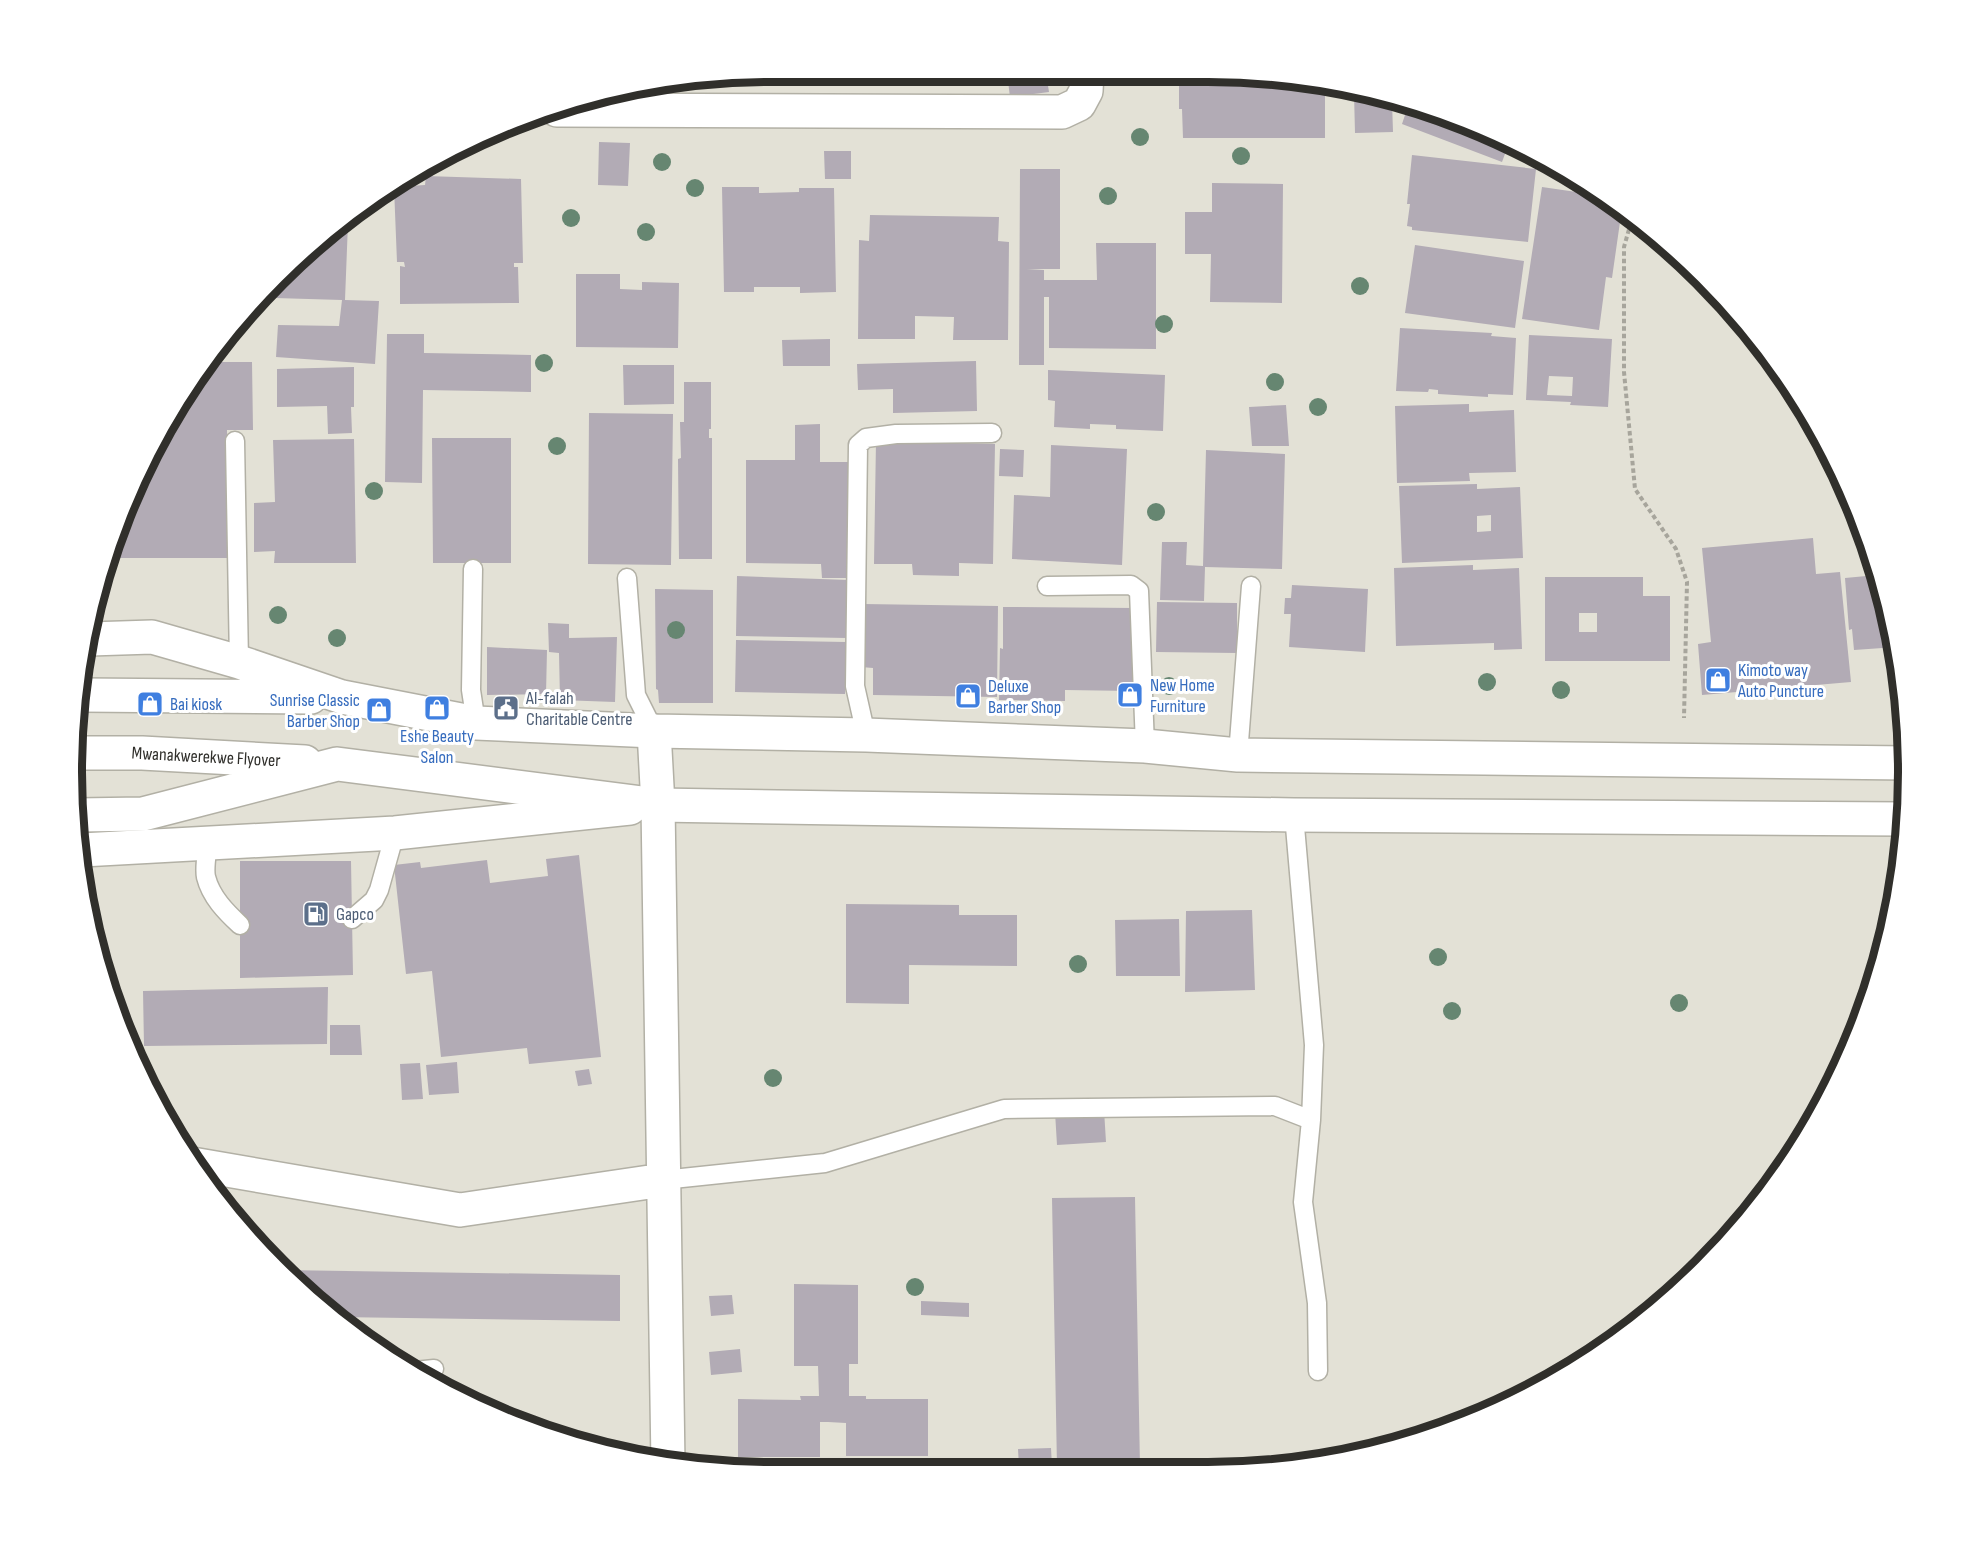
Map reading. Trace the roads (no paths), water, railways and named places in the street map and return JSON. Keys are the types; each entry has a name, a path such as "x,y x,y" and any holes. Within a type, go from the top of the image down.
{"main road":[{"path":"580,110 1062,112 1074,108 1082,100 1086,82"},
{"path":"96,639 152,638 239,662 342,697 476,723 654,731 866,735 1145,746 1238,755 1898,763"},
{"path":"87,695 342,697"},
{"path":"654,731 658,805 668,1454"},
{"name":"Mwanakwerekwe Flyover","path":"83,753 142,753 337,764 658,805"},
{"path":"84,815 143,814 337,764"},
{"path":"87,850 395,833 658,805 1294,815 1897,819"},
{"path":"206,1166 460,1210 663,1180"}],"lane":[{"path":"866,735 855,686 858,445 866,438 896,434 992,433"},
{"path":"235,441 239,662"},
{"path":"473,569 471,690 476,723"},
{"path":"627,578 636,695 654,731"},
{"path":"1047,586 1131,585 1139,591 1145,746"},
{"path":"1238,755 1251,586"},
{"path":"1294,815 1314,1046 1311,1120 1303,1202 1317,1303 1318,1371"},
{"path":"352,919 374,900 379,890 395,833"},
{"path":"208,843 206,876 214,897 240,925"},
{"path":"663,1180 825,1163 1004,1109 1275,1106 1311,1120"},
{"path":"426,1369 434,1368"}],"place":[{"name":"Kimoto way Auto Puncture","path":"1718,680"},
{"name":"New Home Furniture","path":"1130,695"},
{"name":"Deluxe Barber Shop","path":"968,696"},
{"name":"Bai kiosk","path":"150,704"},
{"name":"Eshe Beauty Salon","path":"437,708"},
{"name":"Al-falah Charitable Centre","path":"506,708"},
{"name":"Sunrise Classic Barber Shop","path":"379,710"},
{"name":"Gapco","path":"316,914"}]}
